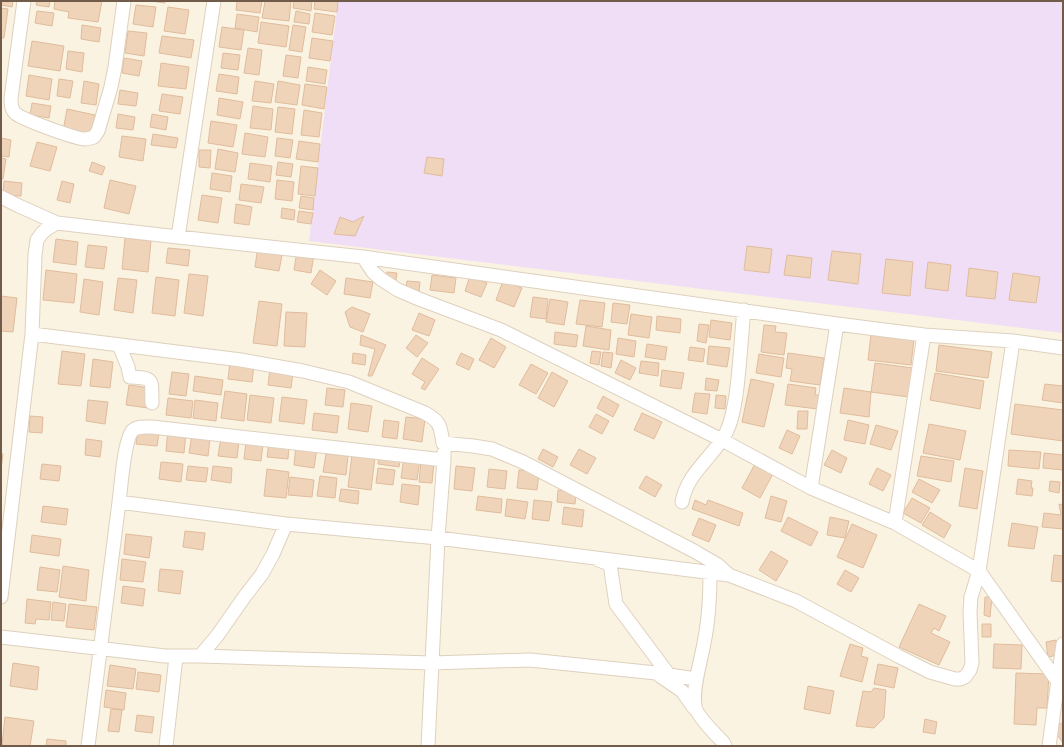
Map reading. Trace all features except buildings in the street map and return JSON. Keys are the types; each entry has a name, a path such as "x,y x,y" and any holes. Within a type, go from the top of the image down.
{"street":[{"path":"24,1 11,98 14,113 44,126 84,139 94,137 98,131 111,87 124,1"},
{"path":"178,237 214,1"},
{"path":"1,197 57,223 363,257 924,335 1013,341 1063,348"},
{"path":"1,596 32,334 35,255 37,240 42,233 57,223"},
{"path":"363,257 377,275 398,290 500,330 722,440 811,488 895,523 979,571 1058,682"},
{"path":"682,502 683,494 693,477 722,440 733,415 744,310"},
{"path":"811,488 837,324"},
{"path":"32,334 303,370 348,382 425,413 438,422 443,443 444,460 438,538 428,746"},
{"path":"895,523 924,335"},
{"path":"119,502 286,524 438,538 729,575 796,601 930,672 954,680 960,679 966,677 972,663 970,612 971,597 979,571 1013,341"},
{"path":"120,345 130,377 145,378 150,380 152,385 152,403"},
{"path":"88,746 123,466 130,435 134,430 141,427 152,427 444,460"},
{"path":"443,443 492,449 523,462 694,551 718,565 729,575"},
{"path":"200,656 217,636 262,574 273,554 286,524"},
{"path":"591,557 610,564 616,604 663,674 682,691 704,722 724,746"},
{"path":"694,708 696,679 708,620 710,602 710,572"},
{"path":"1,637 176,657 200,656 432,663 530,660 663,674 696,679"},
{"path":"1049,746 1063,644"},
{"path":"166,746 176,657"},
{"path":"1055,701 1063,712"}],"shaded area":[{"path":"338,1 1063,1 1063,333 309,241"}]}
